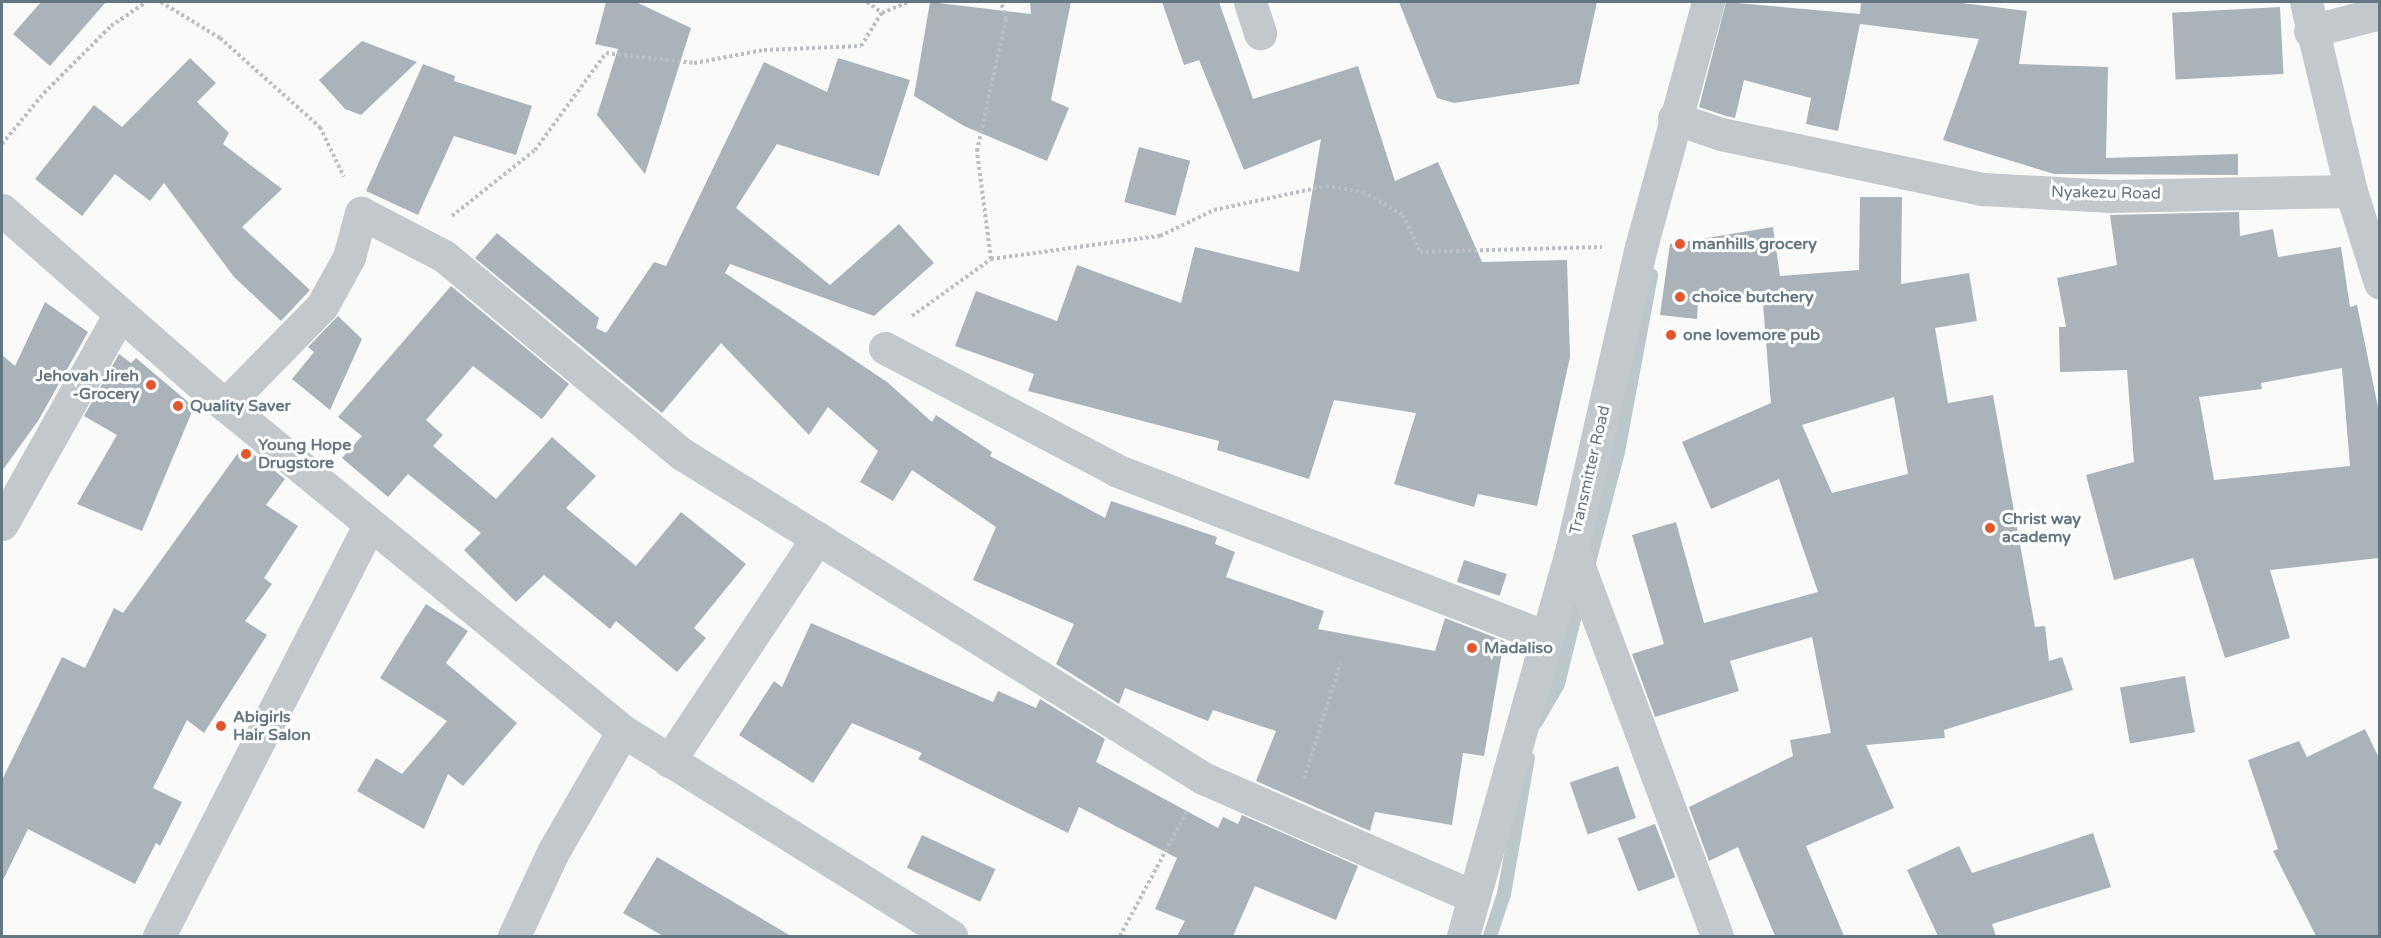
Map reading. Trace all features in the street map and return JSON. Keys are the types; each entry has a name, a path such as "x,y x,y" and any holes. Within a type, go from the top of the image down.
{"street":[{"path":"1250,2 1260,33"},
{"name":"Transmitter Road","path":"1462,936 1572,548 1641,247 1674,118 1708,2"},
{"path":"2379,13 2308,16 2351,191 2379,283"},
{"name":"Nyakezu Road","path":"1674,118 1721,134 1983,189 2111,196 2351,191"},
{"path":"2,210 225,405 623,731 951,936"},
{"path":"225,405 322,306 349,257 361,213 444,256 682,454 1203,778 1291,820 1474,897"},
{"path":"2,524 120,314"},
{"path":"885,348 1118,471 1546,638"},
{"path":"159,936 369,525"},
{"path":"669,761 817,538"},
{"path":"1572,548 1717,936"},
{"path":"514,936 553,852 623,731"}],"path":[{"path":"2,144 60,76 111,26 146,2"},
{"path":"160,2 220,38 320,127 361,213"},
{"path":"867,2 882,14"},
{"path":"418,243 535,150 606,53 694,63 764,50 861,46 882,14 908,2"},
{"path":"991,259 977,150 1006,19 1002,2"},
{"path":"885,348 899,326 991,259 1161,236 1214,210 1326,186 1362,192 1403,215 1420,252 1641,247"},
{"path":"1291,820 1340,664"},
{"path":"1120,936 1203,778"}],"building":[{"path":"41,2 106,2 50,66 13,34"},
{"path":"606,2 636,2 691,28 645,174 597,115 618,49 595,44"},
{"path":"930,2 1031,14 1030,2 1071,2 1051,100 1069,108 1047,161 964,126 914,96"},
{"path":"1162,2 1219,2 1253,99 1358,66 1395,181 1438,162 1482,262 1567,260 1570,357 1537,506 1478,494 1474,507 1394,484 1416,413 1334,400 1309,479 1217,450 1219,441 1028,391 1034,374 955,346 976,291 1057,321 1077,265 1181,303 1195,247 1299,272 1321,139 1244,170 1199,60 1184,65"},
{"path":"1399,2 1597,2 1579,84 1454,103 1437,98"},
{"path":"1726,2 1860,14 1861,2 1954,2 2027,11 2019,64 2108,67 2106,158 2238,154 2238,175 2054,174 1943,140 1979,39 1860,24 1838,131 1806,124 1811,98 1744,80 1735,118 1699,107"},
{"path":"2280,7 2284,74 2176,80 2172,13"},
{"path":"362,41 417,62 361,115 345,109 319,80"},
{"path":"190,58 216,83 197,102 229,133 223,144 282,189 242,227 310,290 281,321 234,277 164,183 150,201 115,174 82,216 35,179 94,105 122,127"},
{"path":"838,58 910,80 879,176 777,144 736,208 830,285 899,224 934,263 874,316 730,264 725,273 887,382 932,422 936,415 992,452 990,456 1105,518 1111,501 1217,537 1215,544 1235,552 1226,577 1324,611 1318,629 1435,651 1445,618 1504,641 1484,756 1463,753 1452,825 1375,812 1370,831 1256,781 1276,731 1213,710 1208,721 1125,688 1119,704 1056,664 1074,624 973,580 996,527 912,470 893,501 860,482 878,451 828,407 809,435 721,343 662,413 475,258 497,233 599,318 596,328 606,333 654,262 666,266 764,62 827,92"},
{"path":"423,64 455,76 454,81 532,106 516,155 454,136 418,215 366,191"},
{"path":"1139,147 1190,161 1175,216 1124,202"},
{"path":"1860,197 1902,197 1901,284 1969,273 1977,321 1935,328 1948,403 1993,395 2035,627 2045,626 2049,661 2062,657 2073,690 1944,730 1945,738 1866,745 1894,808 1806,846 1844,936 1775,936 1738,847 1709,861 1689,807 1793,756 1790,740 1831,733 1812,637 1730,661 1739,691 1655,717 1632,654 1664,644 1632,535 1676,522 1704,623 1818,592 1779,479 1711,509 1682,442 1771,403 1762,292 1698,302 1697,319 1660,315 1670,244 1773,227 1780,276 1859,270","holes":["1894,397 1908,474 1832,493 1802,425"]},
{"path":"2239,212 2240,236 2273,229 2278,257 2341,247 2350,307 2357,305 2379,412 2379,558 2270,570 2290,638 2225,658 2193,558 2114,580 2086,475 2134,462 2127,370 2060,372 2059,327 2066,327 2057,278 2117,265 2110,215","holes":["2342,368 2350,466 2214,480 2199,397 2262,389 2261,383"]},
{"path":"451,286 569,384 542,419 473,366 426,420 443,435 433,446 496,499 552,437 596,476 566,508 636,566 681,512 746,564 694,628 706,638 677,672 616,621 610,629 544,575 516,602 464,550 481,533 408,474 388,497 342,458 362,436 338,417"},
{"path":"45,302 88,332 38,421 2,471 2,355 15,366"},
{"path":"338,316 362,339 330,410 292,379 314,352 308,347"},
{"path":"119,354 131,363 136,358 194,407 142,531 77,504 117,435 84,416"},
{"path":"243,446 285,479 266,505 298,526 264,578 272,584 245,621 267,635 204,733 187,720 153,788 182,802 160,846 156,843 135,884 28,829 2,882 2,780 62,657 85,668 114,608 123,613"},
{"path":"1464,560 1507,574 1500,596 1457,582"},
{"path":"426,604 468,631 446,663 517,723 463,786 448,774 424,829 357,791 376,758 402,774 447,721 380,678"},
{"path":"811,623 993,702 998,691 1036,708 1040,699 1105,739 1096,762 1218,828 1223,817 1238,824 1242,815 1358,866 1336,920 1255,886 1233,936 1177,936 1185,921 1155,909 1177,858 1079,807 1068,833 918,759 922,753 852,723 813,783 739,735 774,681 782,687"},
{"path":"2185,676 2195,732 2130,744 2120,687"},
{"path":"2365,729 2379,758 2379,936 2316,936 2273,851 2278,849 2248,760 2299,741 2307,757"},
{"path":"1618,766 1636,818 1588,835 1570,783"},
{"path":"1655,824 1675,877 1638,892 1618,838"},
{"path":"2093,833 2111,887 1992,924 1996,936 1938,936 1907,870 1959,846 1972,873"},
{"path":"922,835 995,869 980,902 907,868"},
{"path":"657,857 791,936 663,936 623,913"}],"waterway":[{"path":"1587,570 1618,452 1651,275"},
{"path":"1536,722 1558,684 1581,591"},
{"path":"1490,936 1504,894 1528,758"}],"place":[{"name":"manhills grocery","path":"1680,244"},
{"name":"choice butchery","path":"1680,297"},
{"name":"one lovemore pub","path":"1671,335"},
{"name":"Jehovah Jireh -Grocery","path":"151,385"},
{"name":"Quality Saver","path":"178,406"},
{"name":"Young Hope Drugstore","path":"246,454"},
{"name":"Christ way academy","path":"1990,528"},
{"name":"Madaliso","path":"1472,648"},
{"name":"Abigirls Hair Salon","path":"221,726"}]}
